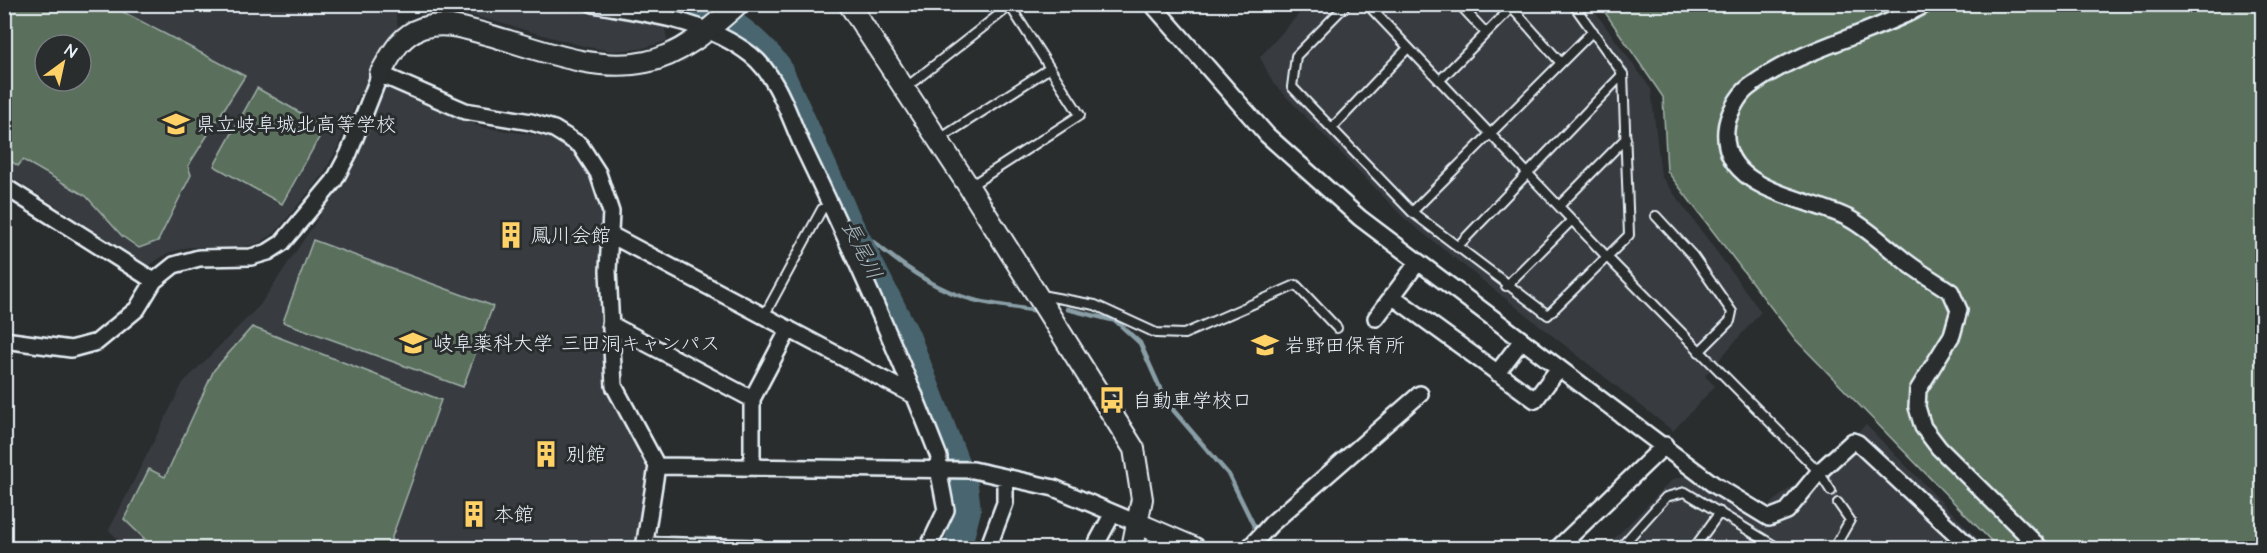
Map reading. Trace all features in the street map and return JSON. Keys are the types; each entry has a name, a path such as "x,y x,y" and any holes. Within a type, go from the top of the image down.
{"street":[{"path":"593,4 712,28 750,54 769,75 831,206 915,396 944,468 946,510 928,549"},
{"path":"849,4 969,187 1134,449 1142,499 1132,549"},
{"path":"1152,4 1288,155 1360,218 1665,445 1713,484 1769,518 1787,511 1819,472 1853,441 1858,443 1971,549"},
{"path":"1926,4 1904,16 1842,38 1787,63 1747,89 1726,120 1725,142 1732,163 1741,172 1772,190 1848,218 1951,292 1959,310 1952,335 1918,390 1917,407 1923,428 1962,472 2040,549"},
{"path":"4,340 71,349 96,342 137,309 154,281 174,265 199,258 251,257 268,252 282,243 334,181 349,153 380,74 397,44 420,28 445,23 580,60 620,65 647,62 674,53 712,28 735,7"},
{"path":"380,74 465,111 531,122 554,129 580,145 598,173 611,212 608,271 614,386 657,466 645,547 758,549"},
{"path":"4,186 154,281"},
{"path":"611,235 915,396"},
{"path":"1376,318 1418,262"},
{"path":"1392,296 1535,400 1559,368"},
{"path":"610,324 752,399"},
{"path":"752,465 752,399 789,329"},
{"path":"1497,372 1522,340"},
{"path":"1249,549 1271,524 1420,394"},
{"path":"1558,549 1665,445"},
{"path":"657,466 752,465 973,470 1053,488 1194,549"},
{"path":"987,549 1005,503 1005,477"},
{"path":"1094,549 1113,513"}],"lane":[{"path":"1347,4 1296,56 1292,87 1412,212 1506,286 1548,315 1629,235 1623,74 1573,4"},
{"path":"1367,4 1607,257 1819,472 1831,491"},
{"path":"1459,4 1486,33"},
{"path":"904,89 1010,6 1080,116 969,187"},
{"path":"1440,80 1514,6 1561,63"},
{"path":"1412,212 1593,31"},
{"path":"1332,128 1408,48"},
{"path":"938,140 1050,68"},
{"path":"1457,248 1623,74"},
{"path":"1559,206 1626,138"},
{"path":"764,316 822,208 831,206"},
{"path":"1656,216 1693,256 1732,312 1730,321 1699,352"},
{"path":"1506,286 1572,220"},
{"path":"1037,294 1095,305 1156,333 1184,334 1296,285 1337,328"},
{"path":"1620,549 1666,498 1685,492 1779,549"},
{"path":"1834,549 1850,520 1838,503"},
{"path":"1694,549 1720,512"}],"shaded area":[{"name":"県立岐阜城北高等学校","path":"4,5 406,5 396,15 398,28 358,98 336,151 323,175 275,233 259,243 243,247 189,247 168,253 148,266 5,173"},
{"path":"434,5 511,5 525,10 628,15 664,22 667,41 640,49 611,51 583,46"},
{"path":"1307,5 1590,5 1651,89 1661,176 1761,312 1705,376 1715,386 1673,431 1405,219 1273,83 1260,57"},
{"name":"岐阜薬科大学 三田洞キャンパス","path":"385,86 481,127 553,138 575,154 592,182 604,221 601,287 603,380 650,464 637,548 126,548 109,530 183,383 260,305 343,181"},
{"path":"1866,425 1987,548 1605,548 1673,479 1688,475 1755,517"}],"green space":[{"path":"4,5 110,5 245,76 188,166 191,175 158,241 139,248 122,236 86,196 23,160 18,166 5,157"},
{"path":"1600,5 2262,5 2262,548 1998,548 1795,339 1667,171 1663,97"},
{"path":"257,88 325,127 282,204 214,166"},
{"path":"313,240 493,306 463,387 283,322"},
{"path":"252,327 441,400 388,548 154,548 124,519 149,469 165,477 214,370"}],"waterway":[{"name":"長尾川","path":"680,4 709,13 734,26 746,34 777,66 848,222 906,336 964,486 967,510 957,548"},
{"path":"848,222 909,269 935,285 981,302 1039,311"},
{"path":"1067,309 1116,321 1140,343 1160,388 1174,411 1229,475 1256,530"}],"place":[{"name":"県立岐阜城北高等学校","path":"176,124"},
{"name":"鳳川会館","path":"511,235"},
{"name":"岐阜薬科大学 三田洞キャンパス","path":"413,343"},
{"name":"岩野田保育所","path":"1265,345"},
{"name":"自動車学校口","path":"1112,400"},
{"name":"別館","path":"546,454"},
{"name":"本館","path":"474,514"}]}
